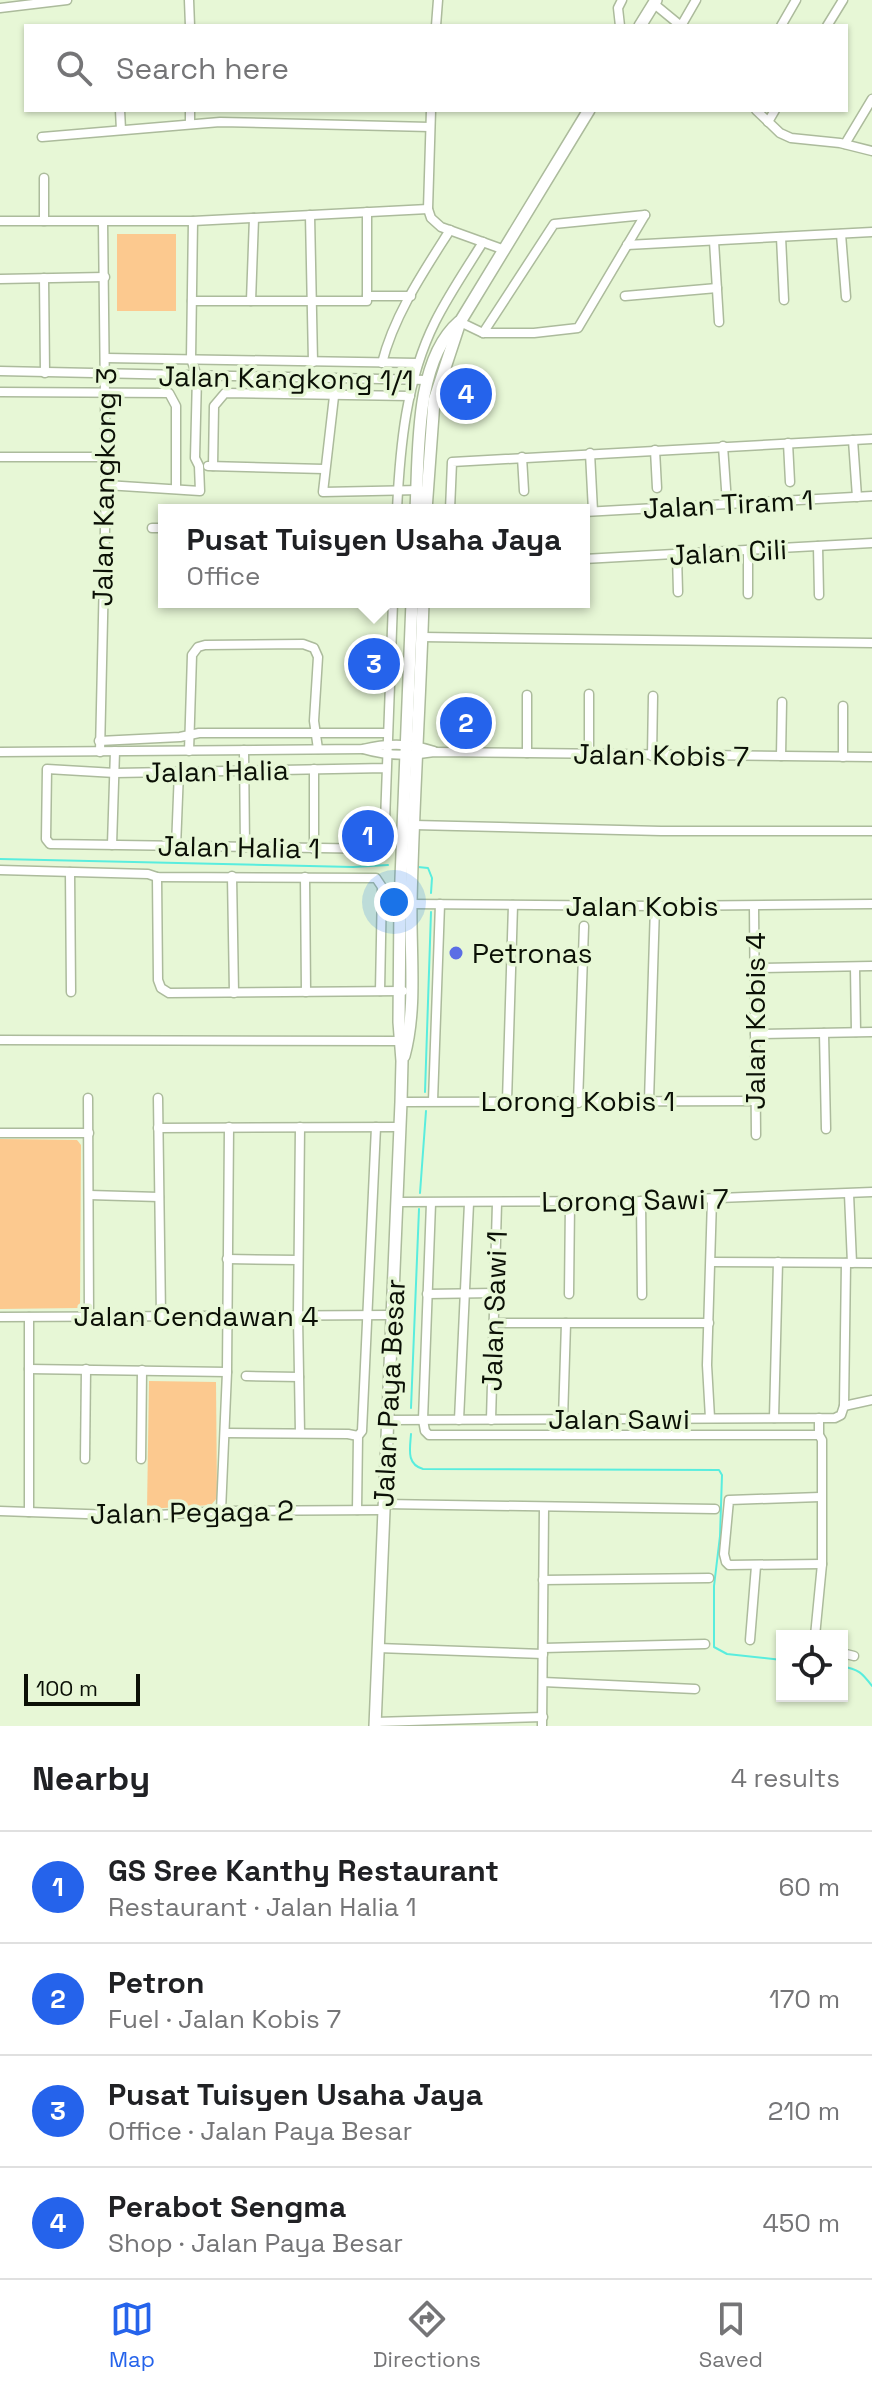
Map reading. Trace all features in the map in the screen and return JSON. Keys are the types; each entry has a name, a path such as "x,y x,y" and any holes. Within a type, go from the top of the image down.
{"street":[{"path":"0,8 67,0"},
{"path":"189,0 190,24"},
{"path":"436,24 438,0"},
{"path":"682,24 696,0"},
{"path":"782,24 796,0"},
{"path":"828,24 843,0"},
{"path":"641,24 654,2 679,24"},
{"path":"845,144 872,99"},
{"path":"120,112 121,130"},
{"path":"190,112 190,124"},
{"path":"431,112 428,209 435,223 502,249"},
{"path":"418,504 434,401 460,322 588,112"},
{"path":"758,112 780,133 791,138 845,144 872,151"},
{"path":"768,122 774,112"},
{"path":"42,137 220,122 430,127"},
{"path":"44,178 44,221"},
{"path":"0,221 193,221 428,209"},
{"path":"367,212 367,298"},
{"path":"310,215 313,362"},
{"path":"460,322 483,333 534,333 578,328 645,215 554,224 483,333"},
{"path":"251,301 254,218"},
{"path":"106,485 200,491 199,466 195,458 197,376 191,359 193,221"},
{"name":"Jalan Kangkong 3","path":"100,752 106,485 103,222"},
{"path":"382,363 387,342 450,230"},
{"path":"627,245 872,232"},
{"path":"841,234 846,297"},
{"path":"781,237 784,300"},
{"path":"714,241 719,322"},
{"path":"397,504 402,437 418,363 434,323 483,242"},
{"path":"0,279 105,277"},
{"path":"44,278 45,373"},
{"path":"625,296 717,288"},
{"path":"192,301 312,302 411,296"},
{"path":"425,504 421,421 428,380 440,345 447,333 460,322"},
{"path":"106,358 418,363"},
{"name":"Jalan Kangkong 1/1","path":"0,371 428,380"},
{"path":"336,379 323,492 422,490"},
{"path":"0,392 169,393 176,406 176,488"},
{"path":"213,466 214,406 225,393 410,396"},
{"path":"450,504 452,462 872,439"},
{"path":"853,440 857,497"},
{"path":"788,443 790,482"},
{"path":"723,446 727,503"},
{"path":"655,450 657,488"},
{"path":"589,504 590,453"},
{"path":"0,457 106,457"},
{"path":"522,457 524,491"},
{"path":"199,466 324,469"},
{"name":"Jalan Tiram 1","path":"590,512 872,496"},
{"path":"152,528 158,528"},
{"name":"Jalan Cili","path":"590,559 872,543"},
{"path":"818,546 819,595"},
{"path":"748,551 748,594"},
{"path":"677,555 678,592"},
{"name":"Jalan Halia 1","path":"47,842 384,849 393,608"},
{"name":"Jalan Paya Besar","path":"406,904 414,825 412,608"},
{"name":"Jalan Paya Besar","path":"402,1061 409,1037 405,991 406,904 412,750 423,608"},
{"path":"422,637 872,643"},
{"path":"189,751 192,655 198,647 205,645 303,644 314,648 318,657 314,721 318,749"},
{"path":"589,694 589,754"},
{"path":"527,695 527,753"},
{"path":"652,756 653,696"},
{"path":"781,756 782,702"},
{"path":"843,706 843,757"},
{"path":"99,741 190,735 387,733"},
{"path":"244,750 245,847"},
{"path":"0,752 412,750"},
{"name":"Jalan Kobis 7","path":"412,750 872,757"},
{"path":"112,845 115,751"},
{"name":"Jalan Halia","path":"47,842 47,769 115,773 386,768"},
{"path":"314,769 314,849"},
{"path":"176,847 179,771"},
{"path":"414,825 661,831 872,831"},
{"path":"0,870 148,874 157,877 376,878 382,887 380,991"},
{"path":"70,872 71,992"},
{"path":"232,876 234,993"},
{"path":"157,877 158,980 161,988 169,993 405,991"},
{"path":"305,877 306,992"},
{"name":"Jalan Kobis","path":"382,903 655,906 872,904"},
{"path":"433,1101 440,904"},
{"path":"507,1101 513,905"},
{"path":"649,1101 655,906"},
{"name":"Jalan Kobis 4","path":"754,906 756,1135"},
{"path":"578,1103 584,926"},
{"path":"755,968 872,966"},
{"path":"855,967 856,1032"},
{"name":"Jalan Paya Besar","path":"375,1724 398,1202 402,1061 399,1041 405,991"},
{"path":"755,1034 872,1032"},
{"path":"824,1033 826,1129"},
{"path":"0,1040 399,1041"},
{"path":"88,1098 89,1317"},
{"path":"158,1098 161,1317"},
{"name":"Lorong Kobis 1","path":"401,1102 756,1101"},
{"path":"221,1511 226,1433 229,1127"},
{"path":"300,1127 300,1433"},
{"path":"357,1510 358,1436 362,1431 376,1127"},
{"path":"158,1128 400,1127"},
{"path":"0,1133 89,1133"},
{"name":"Lorong Sawi 7","path":"398,1202 641,1201 872,1192"},
{"path":"849,1194 844,1406 872,1400"},
{"path":"89,1195 159,1197"},
{"path":"710,1418 707,1365 712,1199"},
{"path":"641,1201 642,1295"},
{"path":"569,1294 570,1202"},
{"path":"431,1203 423,1420 429,1435 819,1435"},
{"path":"459,1420 469,1203"},
{"name":"Jalan Sawi 1","path":"491,1420 497,1203"},
{"path":"227,1259 298,1260"},
{"path":"711,1262 872,1263"},
{"path":"774,1418 778,1262"},
{"path":"427,1294 495,1293"},
{"name":"Jalan Cendawan 4","path":"0,1317 392,1315"},
{"path":"29,1317 29,1512"},
{"path":"495,1323 709,1323"},
{"path":"563,1419 566,1323"},
{"path":"29,1369 227,1372"},
{"path":"85,1459 86,1369"},
{"path":"141,1459 142,1370"},
{"path":"246,1376 299,1377"},
{"name":"Jalan Sawi","path":"387,1420 835,1418 841,1415 844,1406"},
{"path":"816,1630 822,1564 822,1440 819,1418"},
{"path":"226,1433 358,1436"},
{"path":"820,1497 729,1500 726,1562 756,1566 822,1564"},
{"name":"Jalan Pegaga 2","path":"0,1511 143,1516 384,1507 715,1509"},
{"path":"375,1724 542,1722 544,1508"},
{"path":"750,1640 756,1566"},
{"path":"543,1580 709,1578"},
{"path":"378,1648 543,1651 705,1644"},
{"path":"848,1654 854,1656"},
{"path":"543,1682 695,1689"}],"shaded area":[{"path":"117,234 176,234 176,311 117,311"},
{"path":"0,1139 77,1140 81,1145 80,1308 0,1309"},
{"path":"149,1381 216,1382 217,1498 211,1505 147,1509"}],"waterway":[{"path":"0,859 353,867 388,865"},
{"path":"418,867 428,868 432,878 431,893"},
{"path":"425,1092 431,912"},
{"path":"420,1193 426,1111"},
{"path":"411,1408 419,1209"},
{"path":"411,1434 411,1460 423,1469 719,1470 722,1475 714,1586 714,1647 727,1654 776,1659"},
{"path":"848,1668 860,1672 872,1686"}],"place":[{"name":"Perabot Sengma","path":"466,394"},
{"name":"Pusat Tuisyen Usaha Jaya","path":"374,664"},
{"name":"Petron","path":"466,723"},
{"name":"GS Sree Kanthy Restaurant","path":"368,836"},
{"name":"Petronas","path":"456,953"}]}
